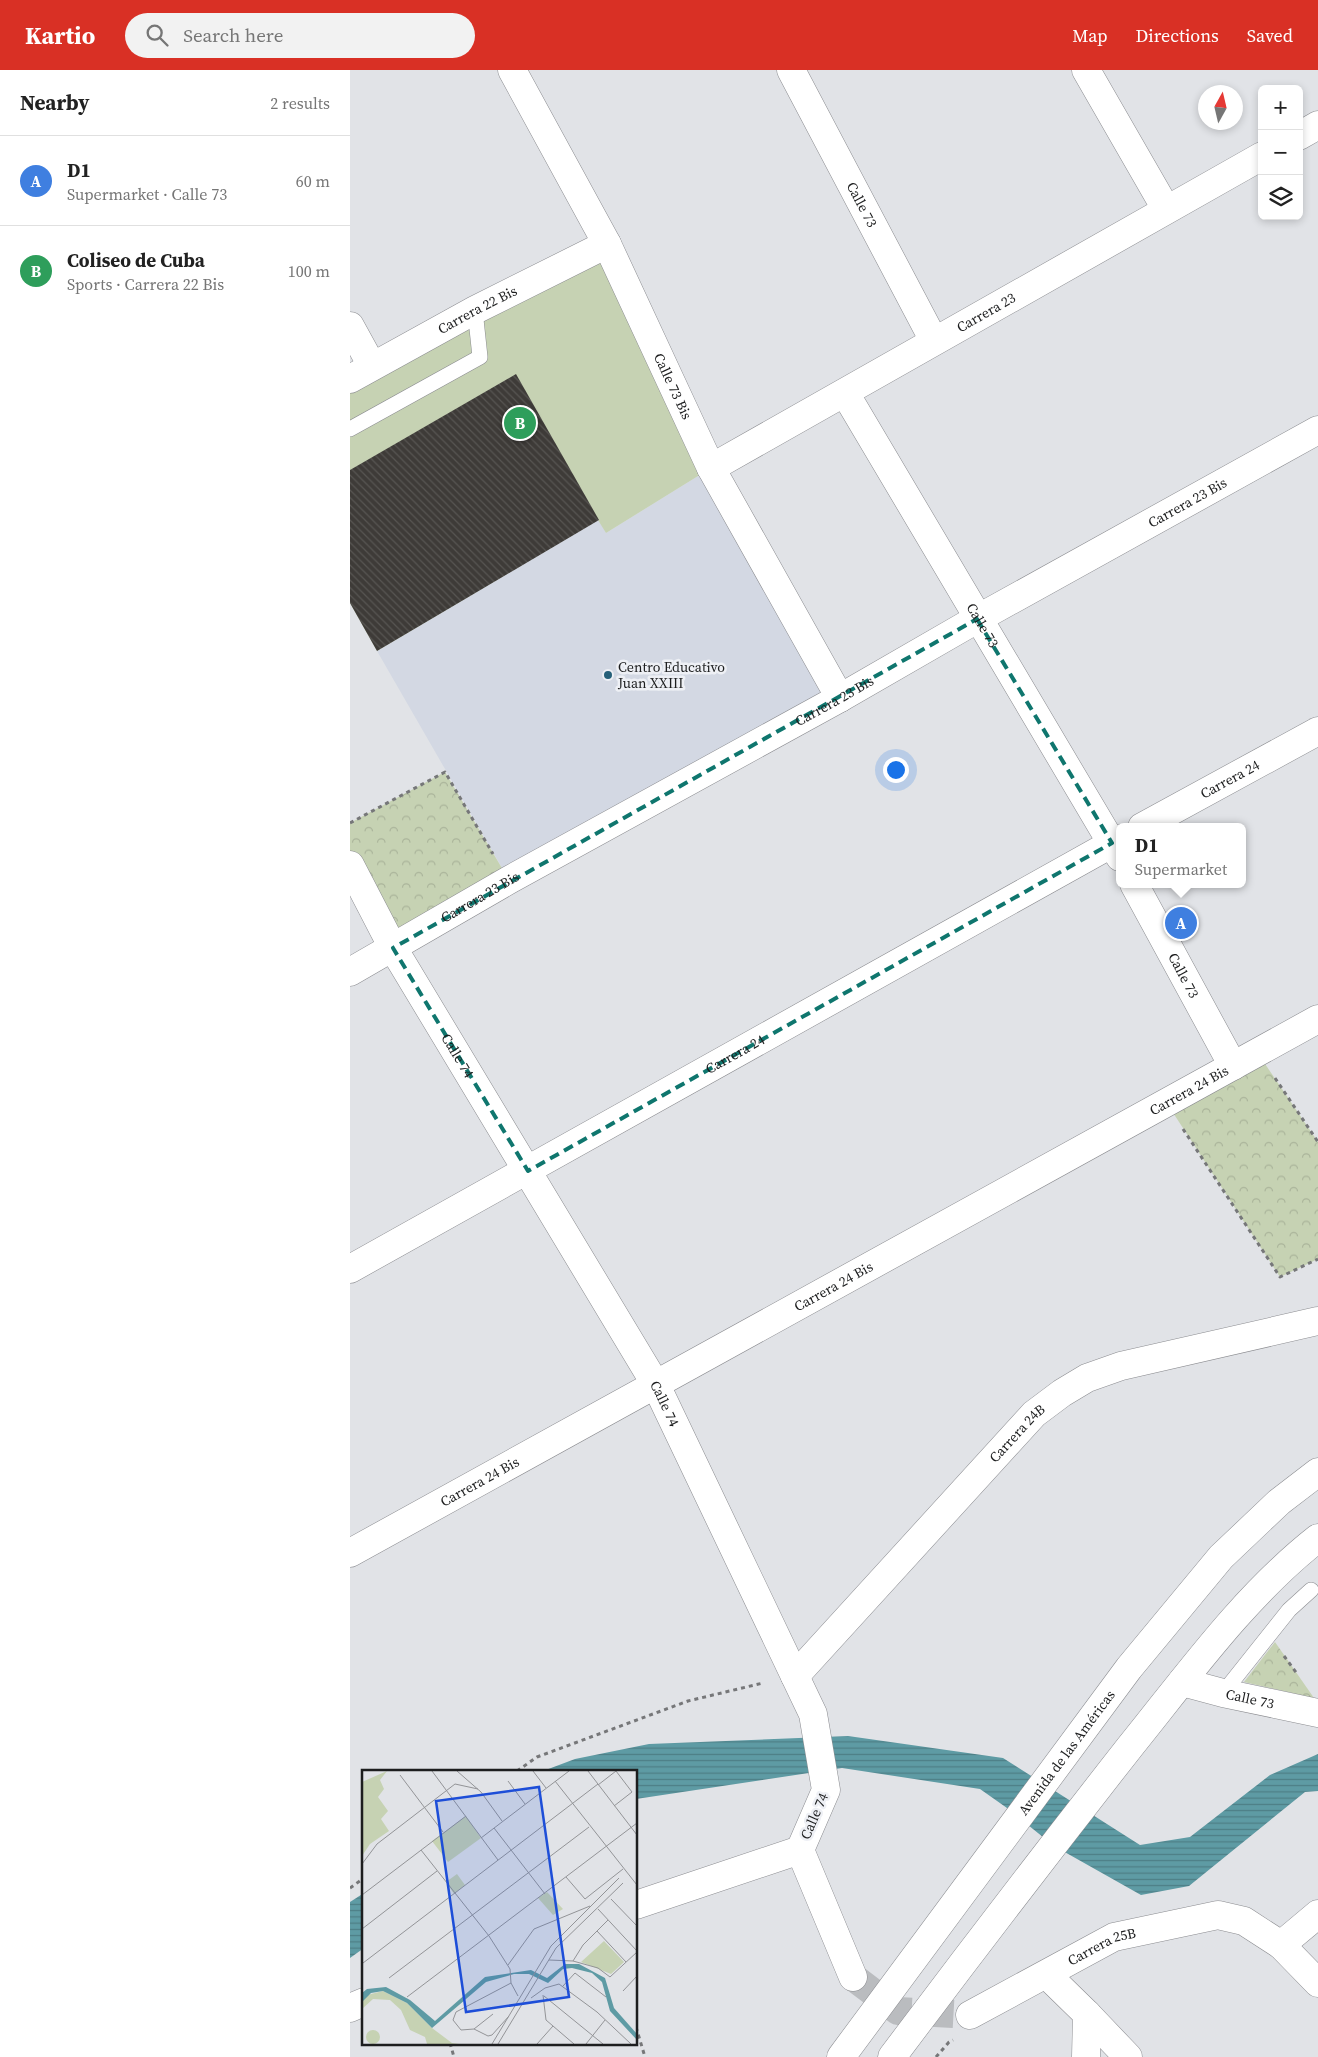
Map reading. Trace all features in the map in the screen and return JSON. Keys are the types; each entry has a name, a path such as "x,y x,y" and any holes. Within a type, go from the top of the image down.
{"street":[{"name":"Calle 73 Bis","path":"512,70 606,244 711,468 840,698"},
{"name":"Calle 73","path":"791,70 934,341"},
{"path":"1086,70 1166,209"},
{"path":"1303,134 1318,125"},
{"name":"Carrera 23","path":"711,468 1258,158"},
{"name":"Carrera 22 Bis","path":"361,372 475,310 606,244"},
{"path":"350,326 361,372"},
{"name":"Calle 73","path":"844,393 977,619 1116,845"},
{"name":"Carrera 23 Bis","path":"350,972 509,880 840,698 977,619 1318,430"},
{"name":"Carrera 24","path":"1149,823 1318,731"},
{"name":"Carrera 24","path":"350,1269 1116,848"},
{"name":"Calle 74","path":"350,865 393,948 656,1386 795,1676 812,1714 826,1790 800,1850 853,1977"},
{"name":"Calle 73","path":"1136,888 1233,1066"},
{"name":"Carrera 24 Bis","path":"350,1554 1318,1019"},
{"name":"Carrera 24B","path":"795,1676 1034,1414 1062,1393 1087,1378 1121,1366 1318,1321"},
{"name":"Avenida de las Américas","path":"841,2057 986,1863 1070,1745 1129,1668 1221,1557 1280,1502 1318,1472"},
{"path":"892,2057 1021,1885 1182,1682 1260,1588 1318,1538"},
{"name":"Calle 73","path":"1182,1682 1223,1694 1318,1713"},
{"path":"638,1903 800,1850"},
{"path":"1281,1945 1318,1914"},
{"name":"Carrera 25B","path":"970,2015 1047,1975 1114,1937 1218,1915 1244,1921 1281,1945 1318,1982"},
{"path":"1047,1975 1128,2057"},
{"path":"350,2008 362,2003"},
{"path":"1086,2057 1087,2014"}],"lane":[{"path":"350,429 480,357 475,310"},
{"path":"1223,1694 1289,1610 1312,1590"}],"path":[{"path":"350,823 445,772 509,880"},
{"path":"1257,1052 1318,1142"},
{"path":"1166,1102 1280,1277 1318,1258"},
{"path":"1280,1650 1303,1682"},
{"path":"518,1770 537,1757 688,1701 795,1676"},
{"path":"350,1888 362,1879"},
{"path":"638,2034 645,2057"},
{"path":"450,2044 454,2057"}],"highlighted area":[{"path":"977,619 1112,843 528,1171 393,948"}],"shaded area":[{"name":"Centro Educativo Juan XXIII","path":"711,468 840,698 509,880 377,651 599,520 606,533"}],"green space":[{"path":"607,244 711,468 606,533 598,520 377,651 350,603 350,379"},
{"path":"445,772 509,880 393,948 350,865 350,823"},
{"path":"1257,1052 1318,1142 1318,1259 1280,1277 1166,1102"},
{"path":"1275,1642 1314,1698 1244,1682"}],"water":[{"path":"848,1736 1003,1758 1140,1845 1190,1837 1270,1775 1318,1754 1318,1791 1305,1792 1189,1886 1141,1895 1054,1846 980,1789 842,1768 638,1799 638,1770 546,1770 575,1759 649,1744"},
{"path":"362,1894 362,1949 350,1958 350,1902"}],"building":[{"path":"516,374 599,520 377,651 350,603 350,470"}],"tunnel":[{"path":"853,1977 898,2011 970,2015"}],"place":[{"name":"Coliseo de Cuba","path":"520,423"},
{"name":"Centro Educativo Juan XXIII","path":"608,675"},
{"name":"D1","path":"1181,923"}]}
